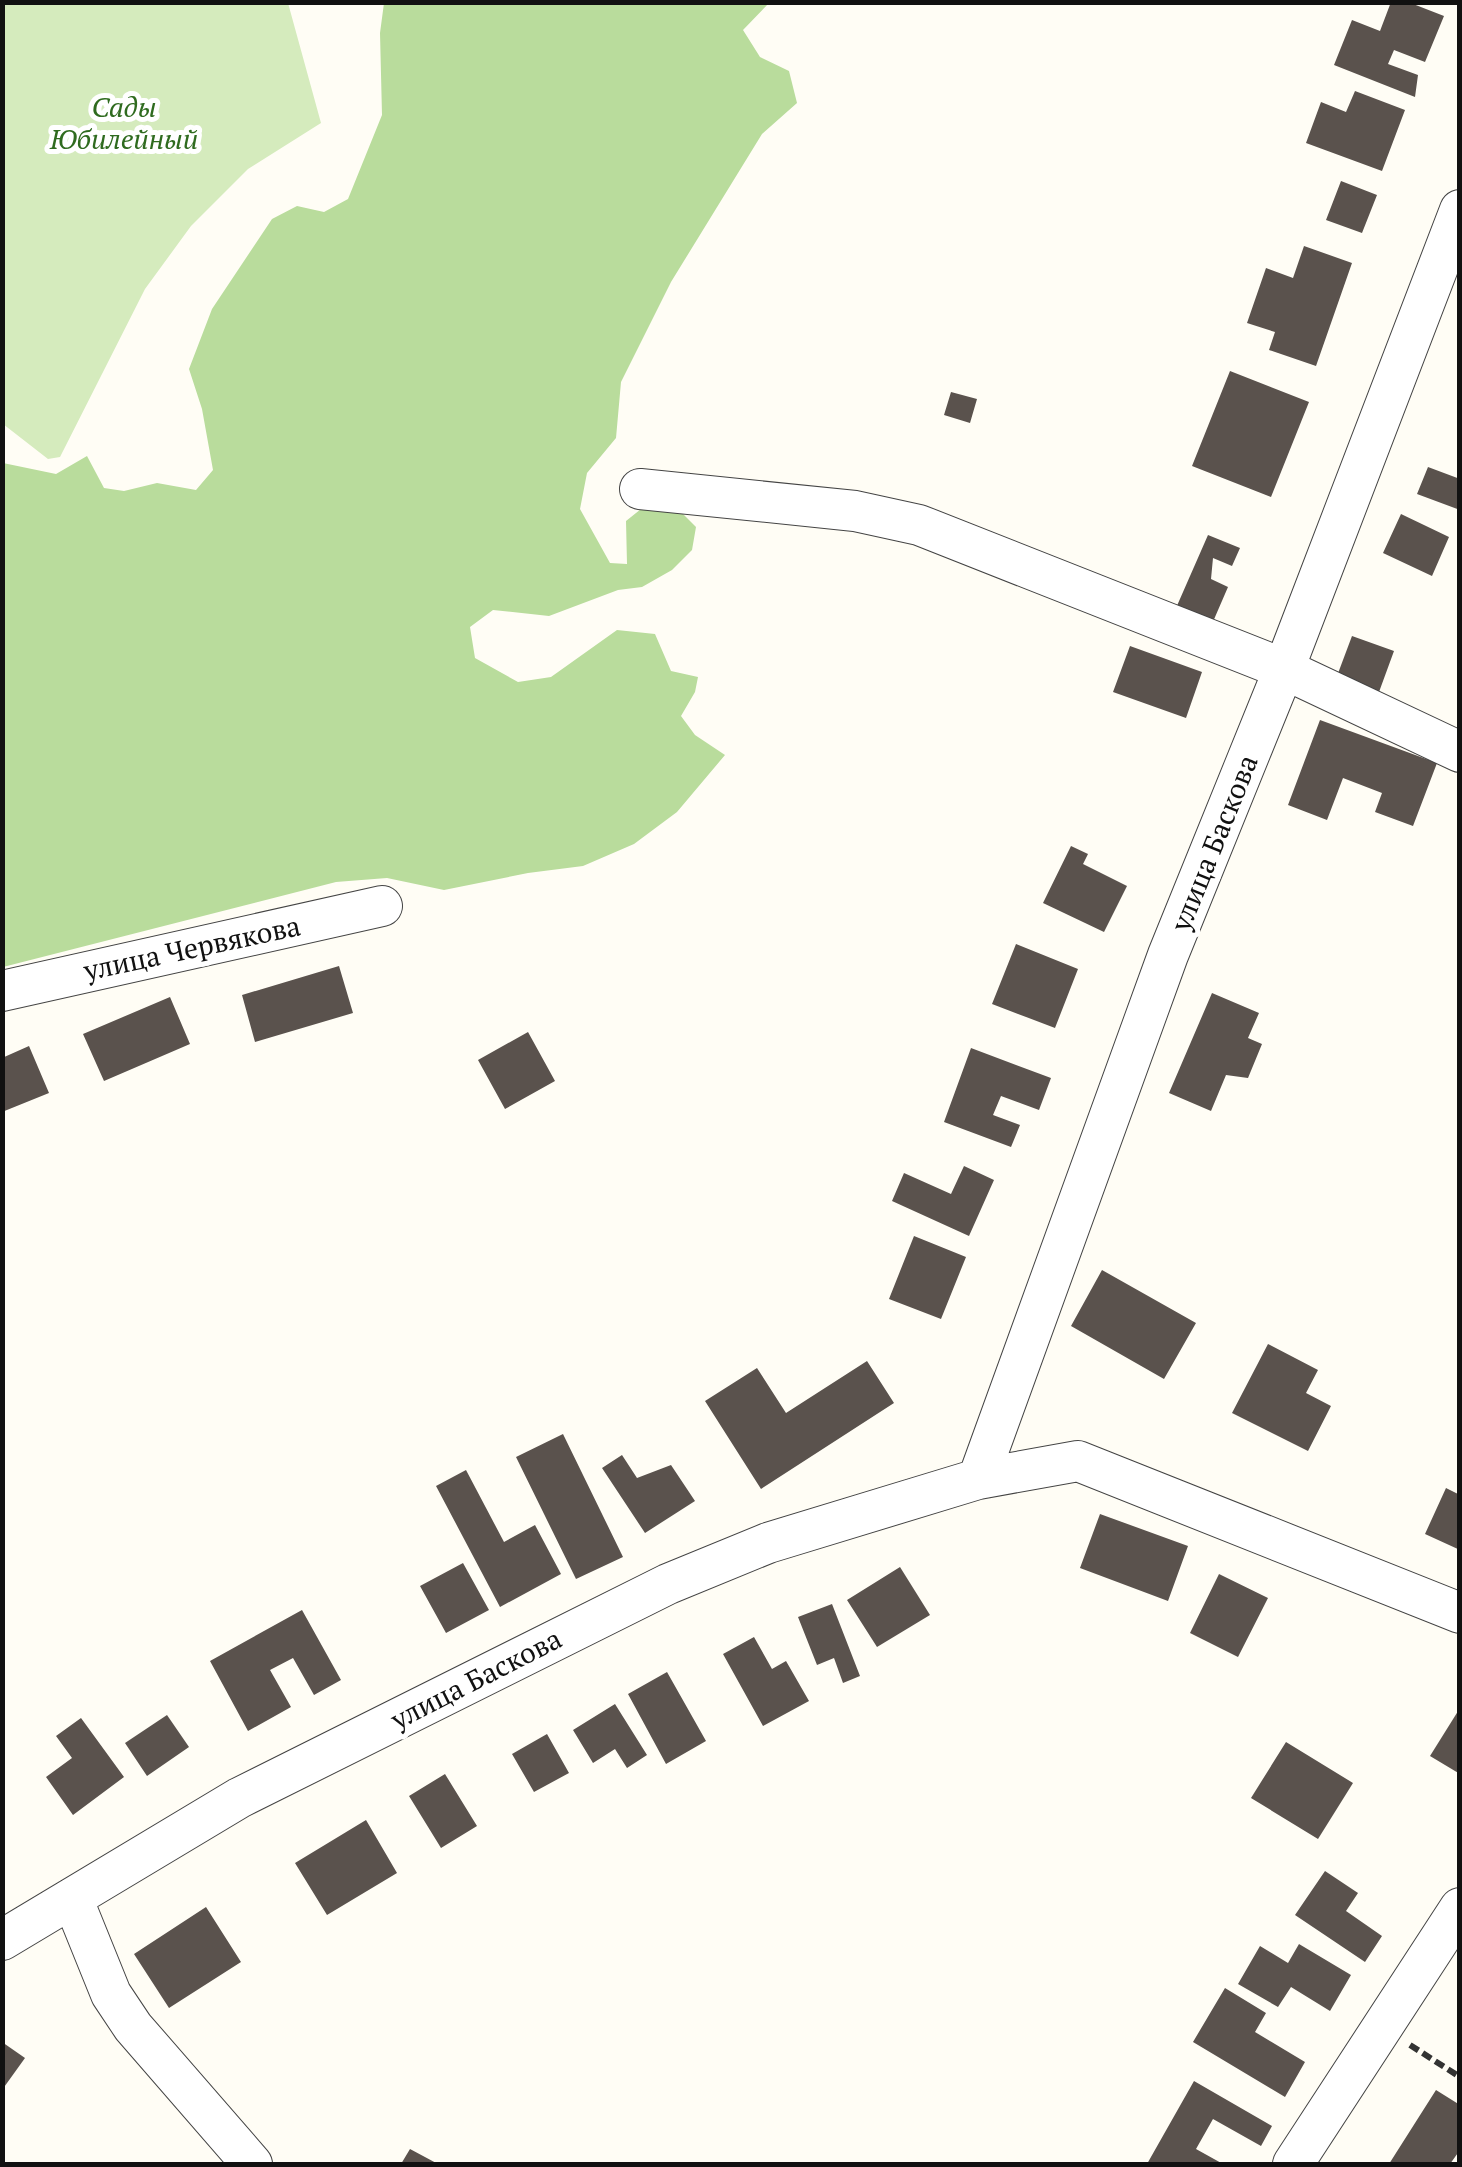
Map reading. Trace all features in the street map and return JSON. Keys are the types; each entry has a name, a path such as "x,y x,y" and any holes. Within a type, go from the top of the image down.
{"street":[{"name":"улица Баскова","path":"978,1479 1168,955 1284,669 1460,210"},
{"path":"640,488 855,511 919,526 1284,669 1460,752"},
{"name":"улица Червякова","path":"2,990 382,906"},
{"name":"улица Баскова","path":"2,1940 239,1798 668,1584 768,1543 978,1479 1078,1461 1460,1613"},
{"path":"73,1900 111,1994 122,2011 252,2164"},
{"path":"1293,2164 1460,1908"}],"path":[{"path":"1382,2026 1460,2077"}],"green space":[{"name":"Сады Юбилейный","path":"2,3 288,3 321,123 248,169 191,226 145,289 60,457 48,459 3,424"},
{"path":"384,3 769,3 743,30 760,57 789,71 797,103 762,134 671,282 621,382 616,438 587,473 580,509 610,563 627,564 626,521 641,509 678,509 696,527 692,550 672,570 642,587 618,590 549,616 493,610 470,627 475,658 518,682 551,677 617,630 655,634 671,671 698,677 695,692 681,716 695,735 725,755 677,812 634,844 583,866 444,890 387,878 336,882 3,967 3,463 56,474 87,456 104,488 124,491 157,483 196,490 213,470 202,409 189,369 212,309 272,219 297,206 324,212 348,199 382,115 380,33"}],"building":[{"path":"1391,2 1408,2 1444,16 1425,62 1394,50 1388,64 1418,75 1415,97 1334,65 1352,20 1380,31"},
{"path":"1355,91 1405,110 1382,171 1306,143 1321,102 1346,112"},
{"path":"1341,181 1377,195 1362,233 1326,220"},
{"path":"1304,246 1352,263 1316,366 1269,350 1275,332 1247,323 1266,268 1293,278"},
{"path":"1230,371 1309,402 1271,497 1192,466"},
{"path":"951,392 977,399 970,423 944,415"},
{"path":"1428,467 1460,479 1460,510 1417,494"},
{"path":"1401,514 1449,537 1432,576 1383,553"},
{"path":"1208,535 1240,548 1232,566 1213,558 1211,579 1228,587 1212,624 1176,608"},
{"path":"1352,636 1394,651 1379,692 1337,676"},
{"path":"1130,646 1202,672 1186,718 1113,692"},
{"path":"1320,720 1437,763 1413,826 1375,812 1382,793 1343,778 1327,820 1288,805"},
{"path":"1071,846 1088,854 1083,864 1127,886 1104,932 1043,903"},
{"path":"1016,944 1078,969 1055,1028 992,1004"},
{"path":"339,966 353,1013 255,1042 242,995"},
{"path":"1212,993 1259,1013 1248,1038 1262,1044 1248,1078 1226,1075 1211,1111 1169,1093"},
{"path":"170,997 190,1044 104,1081 83,1034"},
{"path":"528,1032 555,1081 505,1109 478,1060"},
{"path":"29,1046 49,1093 2,1112 2,1058"},
{"path":"971,1048 1051,1078 1039,1110 1001,1096 993,1115 1020,1125 1011,1147 944,1122"},
{"path":"964,1166 994,1180 969,1236 892,1201 904,1173 951,1194"},
{"path":"914,1236 966,1257 941,1319 889,1299"},
{"path":"1102,1270 1196,1323 1164,1379 1071,1326"},
{"path":"1268,1344 1318,1370 1306,1393 1331,1406 1308,1451 1232,1413"},
{"path":"867,1361 894,1403 761,1489 705,1401 757,1368 786,1413"},
{"path":"563,1434 623,1557 576,1579 516,1457"},
{"path":"622,1455 637,1478 671,1465 695,1501 645,1533 602,1468"},
{"path":"466,1470 504,1542 535,1525 561,1574 500,1607 436,1486"},
{"path":"1446,1488 1460,1495 1460,1550 1425,1534"},
{"path":"1100,1514 1188,1546 1168,1601 1080,1568"},
{"path":"463,1563 489,1610 446,1633 420,1586"},
{"path":"900,1567 930,1615 877,1647 847,1600"},
{"path":"1219,1574 1268,1598 1238,1657 1190,1633"},
{"path":"832,1604 860,1676 843,1683 834,1658 817,1665 798,1617"},
{"path":"302,1610 341,1680 314,1695 293,1658 270,1670 291,1707 248,1731 210,1661"},
{"path":"754,1637 772,1669 786,1661 809,1701 763,1726 723,1654"},
{"path":"667,1672 706,1741 666,1764 628,1694"},
{"path":"615,1704 647,1755 627,1768 615,1749 593,1763 573,1730"},
{"path":"1460,1708 1460,1774 1430,1756"},
{"path":"167,1715 189,1747 147,1776 125,1743"},
{"path":"81,1718 124,1777 73,1815 46,1777 72,1758 56,1736"},
{"path":"547,1734 569,1773 534,1792 512,1754"},
{"path":"1286,1742 1353,1783 1318,1839 1251,1798"},
{"path":"445,1774 477,1826 441,1848 409,1796"},
{"path":"366,1820 397,1873 327,1915 295,1863"},
{"path":"1325,1871 1358,1893 1346,1911 1382,1936 1365,1962 1295,1915"},
{"path":"206,1907 241,1962 169,2008 134,1954"},
{"path":"1299,1944 1351,1975 1330,2011 1291,1987 1278,2007 1238,1984 1260,1946 1288,1963"},
{"path":"1225,1988 1266,2013 1255,2032 1305,2062 1285,2097 1193,2042"},
{"path":"2,2042 25,2058 2,2090"},
{"path":"1194,2081 1272,2126 1261,2146 1213,2119 1196,2149 1223,2164 1147,2164"},
{"path":"1436,2090 1460,2105 1460,2150 1450,2164 1389,2164"},
{"path":"410,2149 438,2164 401,2164"}]}
